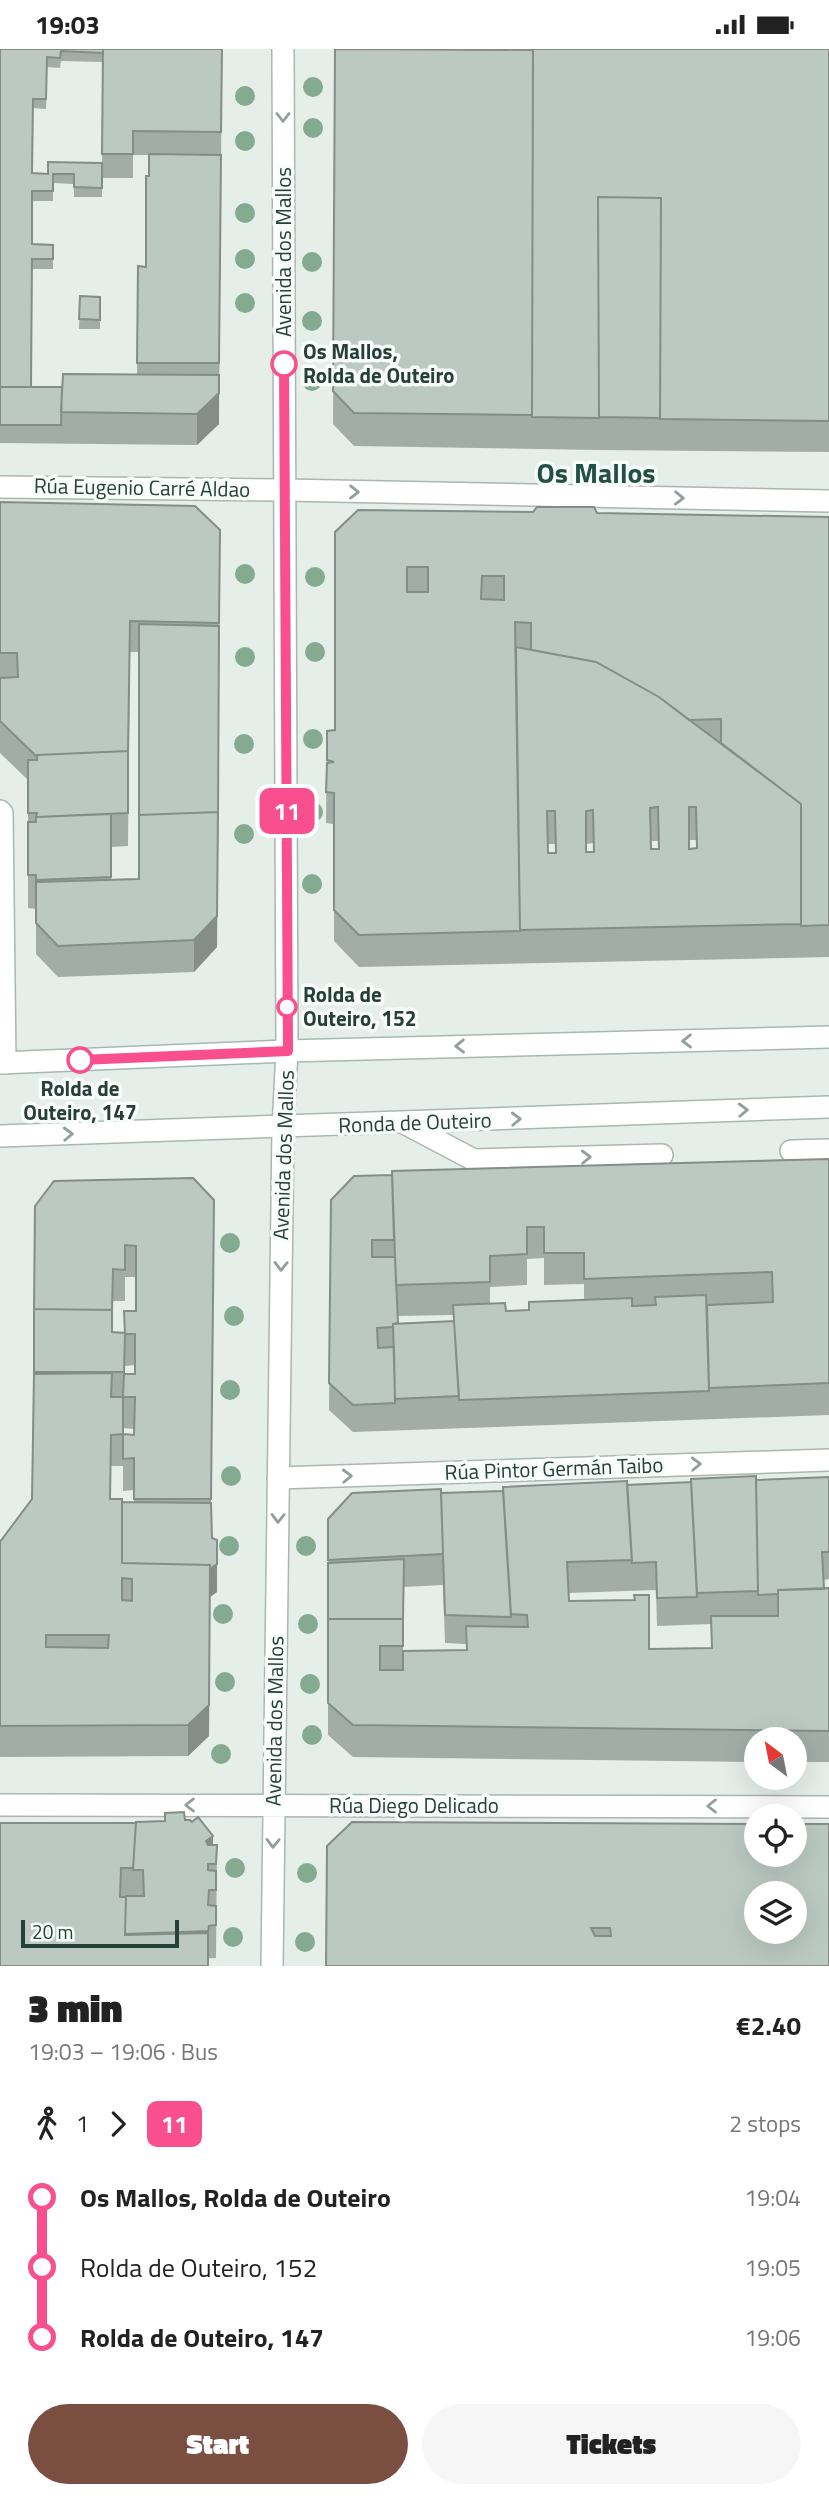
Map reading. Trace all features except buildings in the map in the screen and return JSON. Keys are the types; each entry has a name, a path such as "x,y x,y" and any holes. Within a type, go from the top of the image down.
{"street":[{"name":"Avenida dos Mallos","path":"272,1966 283,1128 288,1051 283,49"},
{"name":"Rúa Eugenio Carré Aldao","path":"0,487 829,501"},
{"path":"0,811 2,1063 288,1051 829,1037"},
{"name":"Ronda de Outeiro","path":"0,1136 829,1107"},
{"path":"404,1123 474,1160 662,1155"},
{"path":"791,1150 829,1150"},
{"name":"Rúa Pintor Germán Taibo","path":"278,1478 829,1460"},
{"name":"Rúa Diego Delicado","path":"0,1805 829,1807"}],"bus line":[{"name":"11","path":"80,1060 288,1051 284,364"}],"place":[{"name":"Os Mallos, Rolda de Outeiro","path":"284,364"},
{"name":"Rolda de Outeiro, 152","path":"287,1007"},
{"name":"Rolda de Outeiro, 147","path":"80,1060"}],"district":[{"name":"Os Mallos","path":"596,473"}]}
